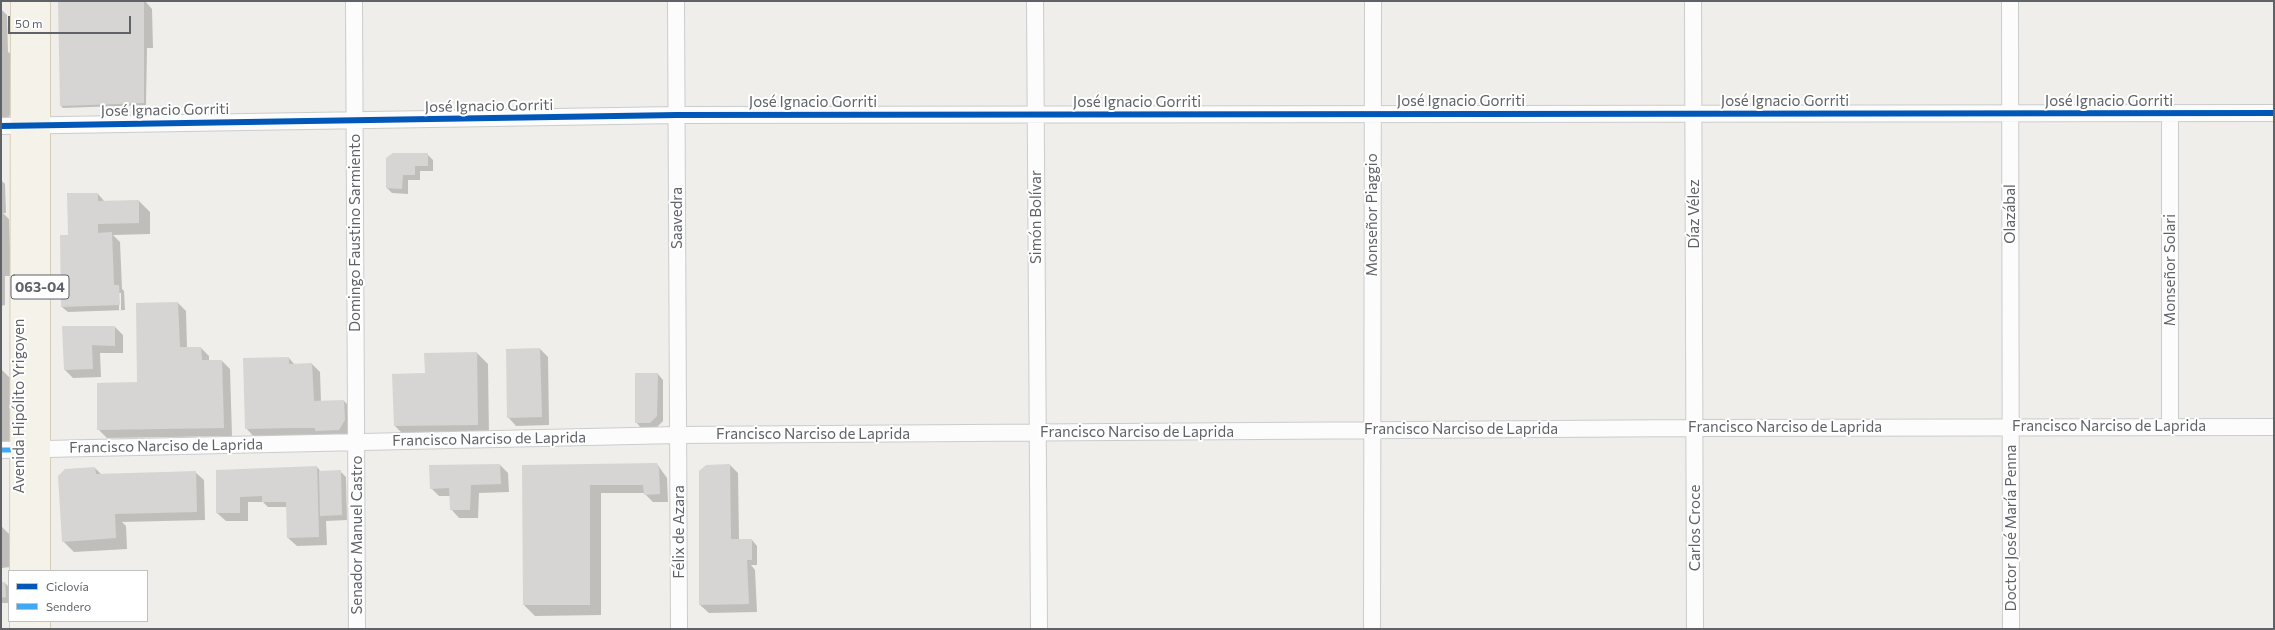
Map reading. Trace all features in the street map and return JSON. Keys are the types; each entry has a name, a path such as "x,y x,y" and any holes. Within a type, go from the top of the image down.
{"main road":[{"name":"Avenida Hipólito Yrigoyen","path":"20,570 10,450 10,126 21,1"},
{"name":"Avenida Hipólito Yrigoyen","path":"40,1 40,570"}],"street":[{"name":"Domingo Faustino Sarmiento","path":"354,1 356,441"},
{"name":"Saavedra","path":"676,1 678,434"},
{"name":"Simón Bolívar","path":"1035,1 1039,629"},
{"name":"Monseñor Piaggio","path":"1372,629 1371,115 1373,1"},
{"name":"Díaz Vélez","path":"1693,1 1694,428"},
{"name":"Olazábal","path":"2010,1 2010,426"},
{"name":"Monseñor Solari","path":"2170,113 2170,426"},
{"name":"José Ignacio Gorriti","path":"10,126 677,115 2274,113"},
{"name":"Francisco Narciso de Laprida","path":"10,450 678,434 2010,426 2274,427"},
{"name":"Doctor José María Penna","path":"2010,426 2011,629"},
{"name":"Carlos Croce","path":"1694,428 1695,629"},
{"name":"Félix de Azara","path":"678,434 679,629"},
{"name":"Senador Manuel Castro","path":"356,441 357,629"}],"building":[{"path":"144,1 144,103 60,106 58,2"},
{"path":"393,153 428,153 428,166 415,166 415,175 403,175 402,189 386,188 386,158"},
{"path":"67,193 98,193 98,201 139,200 139,223 98,224 98,233 112,232 114,285 119,285 120,305 61,307 60,235 68,235"},
{"path":"178,302 180,347 201,347 202,360 222,360 224,428 97,430 97,383 137,382 136,303"},
{"path":"62,326 115,326 115,346 92,345 93,369 64,370"},
{"path":"540,348 542,417 507,418 506,349"},
{"path":"477,352 478,425 394,426 392,374 425,373 424,353"},
{"path":"289,357 289,364 312,363 314,401 344,400 345,420 339,430 315,431 315,428 245,429 243,358"},
{"path":"635,373 658,373 657,416 650,423 635,423"},
{"path":"657,463 659,469 660,494 644,495 643,485 590,485 590,605 523,605 522,465"},
{"path":"500,464 501,484 471,485 470,510 450,510 449,488 430,489 429,465"},
{"path":"730,464 731,539 752,539 752,560 747,560 749,604 699,605 699,471 706,465"},
{"path":"317,466 319,537 287,538 286,502 262,502 262,496 240,497 240,513 216,513 216,470"},
{"path":"95,467 96,474 196,471 197,512 115,514 116,538 62,542 58,476 65,469"},
{"path":"341,470 342,515 320,516 319,471"},
{"path":"1,582 5,582 6,597 1,598"}],"marked path":[{"path":"1,450 19,450"}],"cycle path":[{"path":"1,126 677,115 2274,113"}]}
